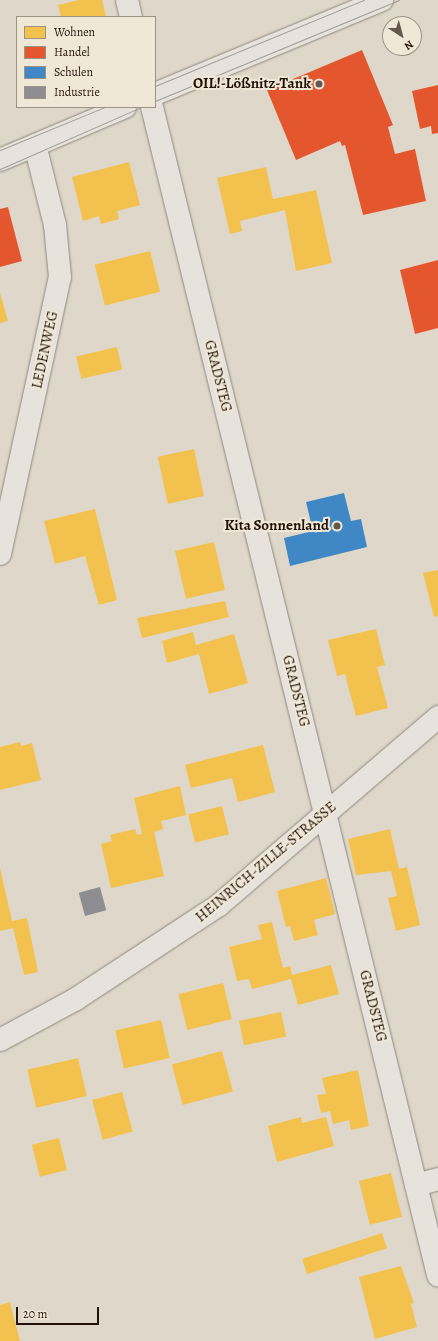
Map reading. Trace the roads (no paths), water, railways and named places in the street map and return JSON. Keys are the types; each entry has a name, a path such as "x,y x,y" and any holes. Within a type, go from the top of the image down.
{"street":[{"path":"127,0 131,16"},
{"path":"156,94 382,0"},
{"path":"0,160 123,108"},
{"name":"GRADSTEG","path":"152,108 326,810 438,1276"},
{"name":"LEDENWEG","path":"0,554 60,277 55,225 35,145"},
{"name":"HEINRICH-ZILLE-STRASSE","path":"0,1040 76,999 199,920 326,810 438,717"},
{"path":"416,1185 438,1179"}],"tram line":[{"path":"156,86 364,0"},
{"path":"156,101 399,0"},
{"path":"0,150 103,108"},
{"path":"0,169 139,108"}],"place":[{"name":"OIL!-Lößnitz-Tank","path":"319,84"},
{"name":"Kita Sonnenland","path":"337,526"}]}
